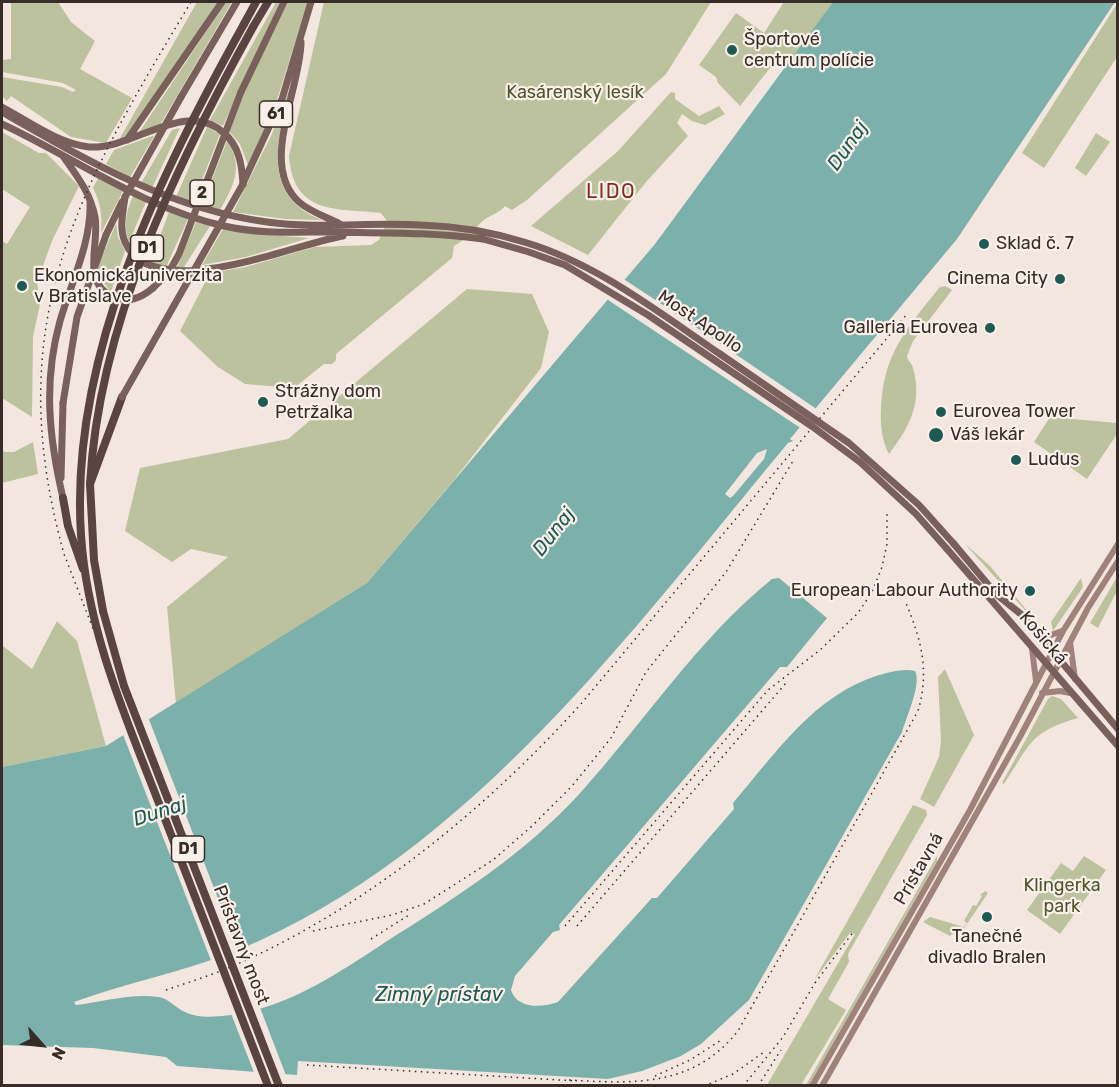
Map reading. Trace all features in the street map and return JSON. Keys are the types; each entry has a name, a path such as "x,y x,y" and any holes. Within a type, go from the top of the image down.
{"highway":[{"name":"D1","path":"86,576 81,533 81,459 88,406 103,344 135,251 171,163 256,2"},
{"name":"D1","path":"90,484 93,438 104,379 138,273 192,142 268,2"},
{"path":"90,484 122,397"},
{"name":"Prístavný most","path":"90,484 94,560 103,611 124,686 279,1086"},
{"path":"63,498 68,526 86,576"},
{"name":"Prístavný most","path":"86,576 105,657 268,1086"}],"main road":[{"path":"125,142 222,2"},
{"path":"63,498 61,425 70,346 93,268 125,197 237,2"},
{"name":"2","path":"2,124 61,154 83,184 90,201 96,225 94,274 99,285 111,296 124,300 139,298 169,272 179,254 241,92 285,2"},
{"name":"61","path":"122,397 243,184 278,111 301,42 311,2"},
{"path":"301,42 299,67 281,145 282,170 288,188 300,203 342,225"},
{"path":"2,107 77,145 110,147 173,124 196,121 211,124 224,133 236,148 241,163 243,184"},
{"name":"Most Apollo","path":"2,107 140,186 184,204 268,222 421,225 488,233 536,245 585,267 639,299 849,443 919,505 950,547"},
{"path":"61,154 135,193 202,221 266,232 362,233"},
{"path":"125,197 122,231 128,248 141,261 156,269 184,271 235,264 318,240 362,233"},
{"path":"63,498 51,447 48,394 55,340 88,226 90,201"},
{"name":"Most Apollo","path":"362,233 423,233 483,239 547,258 593,280 839,445 886,485 950,547"},
{"name":"Prístavná","path":"813,1086 970,810 1063,631 1118,544"},
{"name":"Košická","path":"950,547 996,594 1022,615 1118,729"},
{"name":"Košická","path":"950,547 1032,649 1118,746"},
{"name":"Prístavná","path":"822,1086 1070,641 1118,561"},
{"path":"1034,629 1051,635 1063,631"},
{"path":"1070,641 1075,680"},
{"path":"1032,649 1036,682"},
{"path":"1042,693 1060,691 1070,693"}],"green space":[{"path":"11,2 58,2 71,22 95,41 80,69 132,98 106,143 71,137 11,96 7,101 2,96 2,77 62,87 73,92 76,90 63,83 2,72 2,60 11,59"},
{"path":"197,2 219,2 125,137 119,140"},
{"path":"226,2 232,2 160,125 138,134"},
{"path":"276,2 280,2 223,126 210,120"},
{"path":"288,2 308,2 275,106 248,165 240,144 229,131 253,73"},
{"name":"Kasárenský lesík","path":"324,2 711,2 666,74 527,200 512,210 505,206 484,220 454,246 452,258 336,354 336,360 332,364 324,364 294,388 245,384 218,367 180,331 210,273 246,267 315,247 371,245 379,240 387,221 381,213 334,209 320,205 299,190 292,175 289,156"},
{"path":"784,2 833,2 789,64 774,63 740,106 718,83 716,77 699,65 736,13 764,33"},
{"path":"1117,4 1117,57 1044,168 1022,153"},
{"path":"291,85 279,144 278,163 281,180 288,196 302,209 322,220 285,219 233,212 271,136"},
{"path":"671,92 675,93 675,99 699,116 719,106 725,114 705,125 692,121 682,114 677,123 688,136 646,182 588,255 531,226 618,151"},
{"path":"207,127 220,134 193,203 176,197"},
{"path":"180,128 152,188 141,183 172,130"},
{"name":"Ekonomická univerzita v Bratislave","path":"2,132 39,153 46,153 79,186 52,241 37,282 40,304 33,337 32,417 2,398 2,241 7,244 30,207 2,189"},
{"path":"1096,133 1110,142 1086,176 1075,168"},
{"path":"155,135 130,177 106,164 114,150"},
{"path":"227,141 236,167 233,184 220,210 202,205"},
{"path":"98,178 123,191 101,233 100,210 93,188"},
{"path":"133,196 146,202 129,242 126,219"},
{"path":"169,212 188,219 166,267 150,263"},
{"path":"196,222 210,226 184,267 177,267"},
{"path":"116,224 118,237 125,251 111,292 100,278 97,268"},
{"path":"223,229 309,238 246,257 202,265"},
{"path":"945,286 952,290 913,341 907,356 916,380 915,403 903,434 889,454 883,438 881,421 886,372 907,329 940,287"},
{"path":"467,289 532,294 549,332 541,368 454,480 367,583 176,704 167,607 228,557 191,549 172,562 125,531 140,468 288,439"},
{"path":"1050,417 1117,423 1117,434 1087,479 1034,442"},
{"path":"33,442 38,474 2,483 2,448 4,452 14,452"},
{"path":"964,543 990,566 1044,631"},
{"path":"1117,577 1117,591 1098,628 1090,623"},
{"path":"1081,578 1083,587 1053,631 1051,622"},
{"path":"2,590 3,646 32,669 57,621 77,641 106,746 2,767"},
{"path":"945,669 974,735 934,807 920,799 939,757 941,741 938,677"},
{"path":"1052,696 1061,699 1078,718 1062,723 1040,735 1026,750 1004,784 1002,783 1048,699"},
{"path":"913,805 926,810 927,815 848,954 849,962 828,999 846,1010 801,1085 767,1085 855,934 850,933 814,980"},
{"path":"937,856 937,861 809,1085 806,1085"},
{"name":"Klingerka park","path":"1084,856 1106,870 1060,934 1027,910 1061,863 1073,871"},
{"path":"985,891 988,893 958,937 953,933 950,936 923,922 930,917 964,927 967,923 964,921 973,905 976,906 982,896 980,895"}],"water":[{"path":"833,2 1115,2 957,239 790,439 793,441 788,443 607,660 542,730 473,796 400,856 322,908 218,958 74,1002 76,1005 148,996 165,999 191,1014 206,1017 221,1016 243,1013 281,1002 334,975 463,892 537,835 605,765 673,681 720,628 772,579 779,578 827,618 787,667 780,667 559,925 560,930 553,932 515,976 511,990 514,996 524,1004 538,1006 558,1002 652,898 657,898 734,809 733,803 781,746 816,711 835,696 856,684 892,672 915,671 917,676 915,692 902,732 749,1000 701,1044 681,1056 642,1071 608,1079 298,1061 297,1075 177,1066 166,1057 93,1048 2,1045 2,767 106,746 367,583 655,244"}],"pier":[{"path":"622,278 818,410 802,429 605,298"},
{"path":"767,449 764,459 733,496 730,498 725,494 757,453"},
{"path":"148,717 239,953 212,963 122,732"},
{"path":"259,1005 287,1078 255,1075 230,1011"}],"railway":[{"path":"191,2 114,136 83,200 60,263 46,329 41,398 46,472 64,554 271,1086"},
{"path":"166,990 235,965 283,942 330,915 376,886 421,853 505,782 580,705 908,313"},
{"path":"313,931 392,915 424,904 493,860 532,826 572,786 611,738 646,672 726,572 793,461"},
{"path":"565,926 768,690 820,650 858,613 872,592 882,567 887,544 887,514"},
{"path":"569,1080 640,1081 682,1072 702,1063 721,1049 738,1031 918,711 922,696 922,655 905,601"},
{"path":"577,926 786,683"},
{"path":"371,939 409,915"},
{"path":"743,1086 783,1037 815,983 854,931"},
{"path":"655,1076 690,1060 721,1040"},
{"path":"758,1086 781,1050"},
{"path":"704,1086 733,1074 764,1052"},
{"path":"307,1065 577,1081"}],"place":[{"name":"Športové centrum polície","path":"732,50"},
{"name":"Sklad č. 7","path":"984,244"},
{"name":"Cinema City","path":"1060,279"},
{"name":"Ekonomická univerzita v Bratislave","path":"22,286"},
{"name":"Galleria Eurovea","path":"990,328"},
{"name":"Strážny dom Petržalka","path":"263,402"},
{"name":"Eurovea Tower","path":"941,412"},
{"name":"Váš lekár","path":"936,435"},
{"name":"Ludus","path":"1016,460"},
{"name":"European Labour Authority","path":"1030,591"},
{"name":"Tanečné divadlo Bralen","path":"987,917"}],"district":[{"name":"LIDO","path":"611,192"}],"water label":[{"name":"Dunaj","path":"848,146"},
{"name":"Dunaj","path":"554,532"},
{"name":"Dunaj","path":"160,812"},
{"name":"Zimný prístav","path":"439,995"}]}
